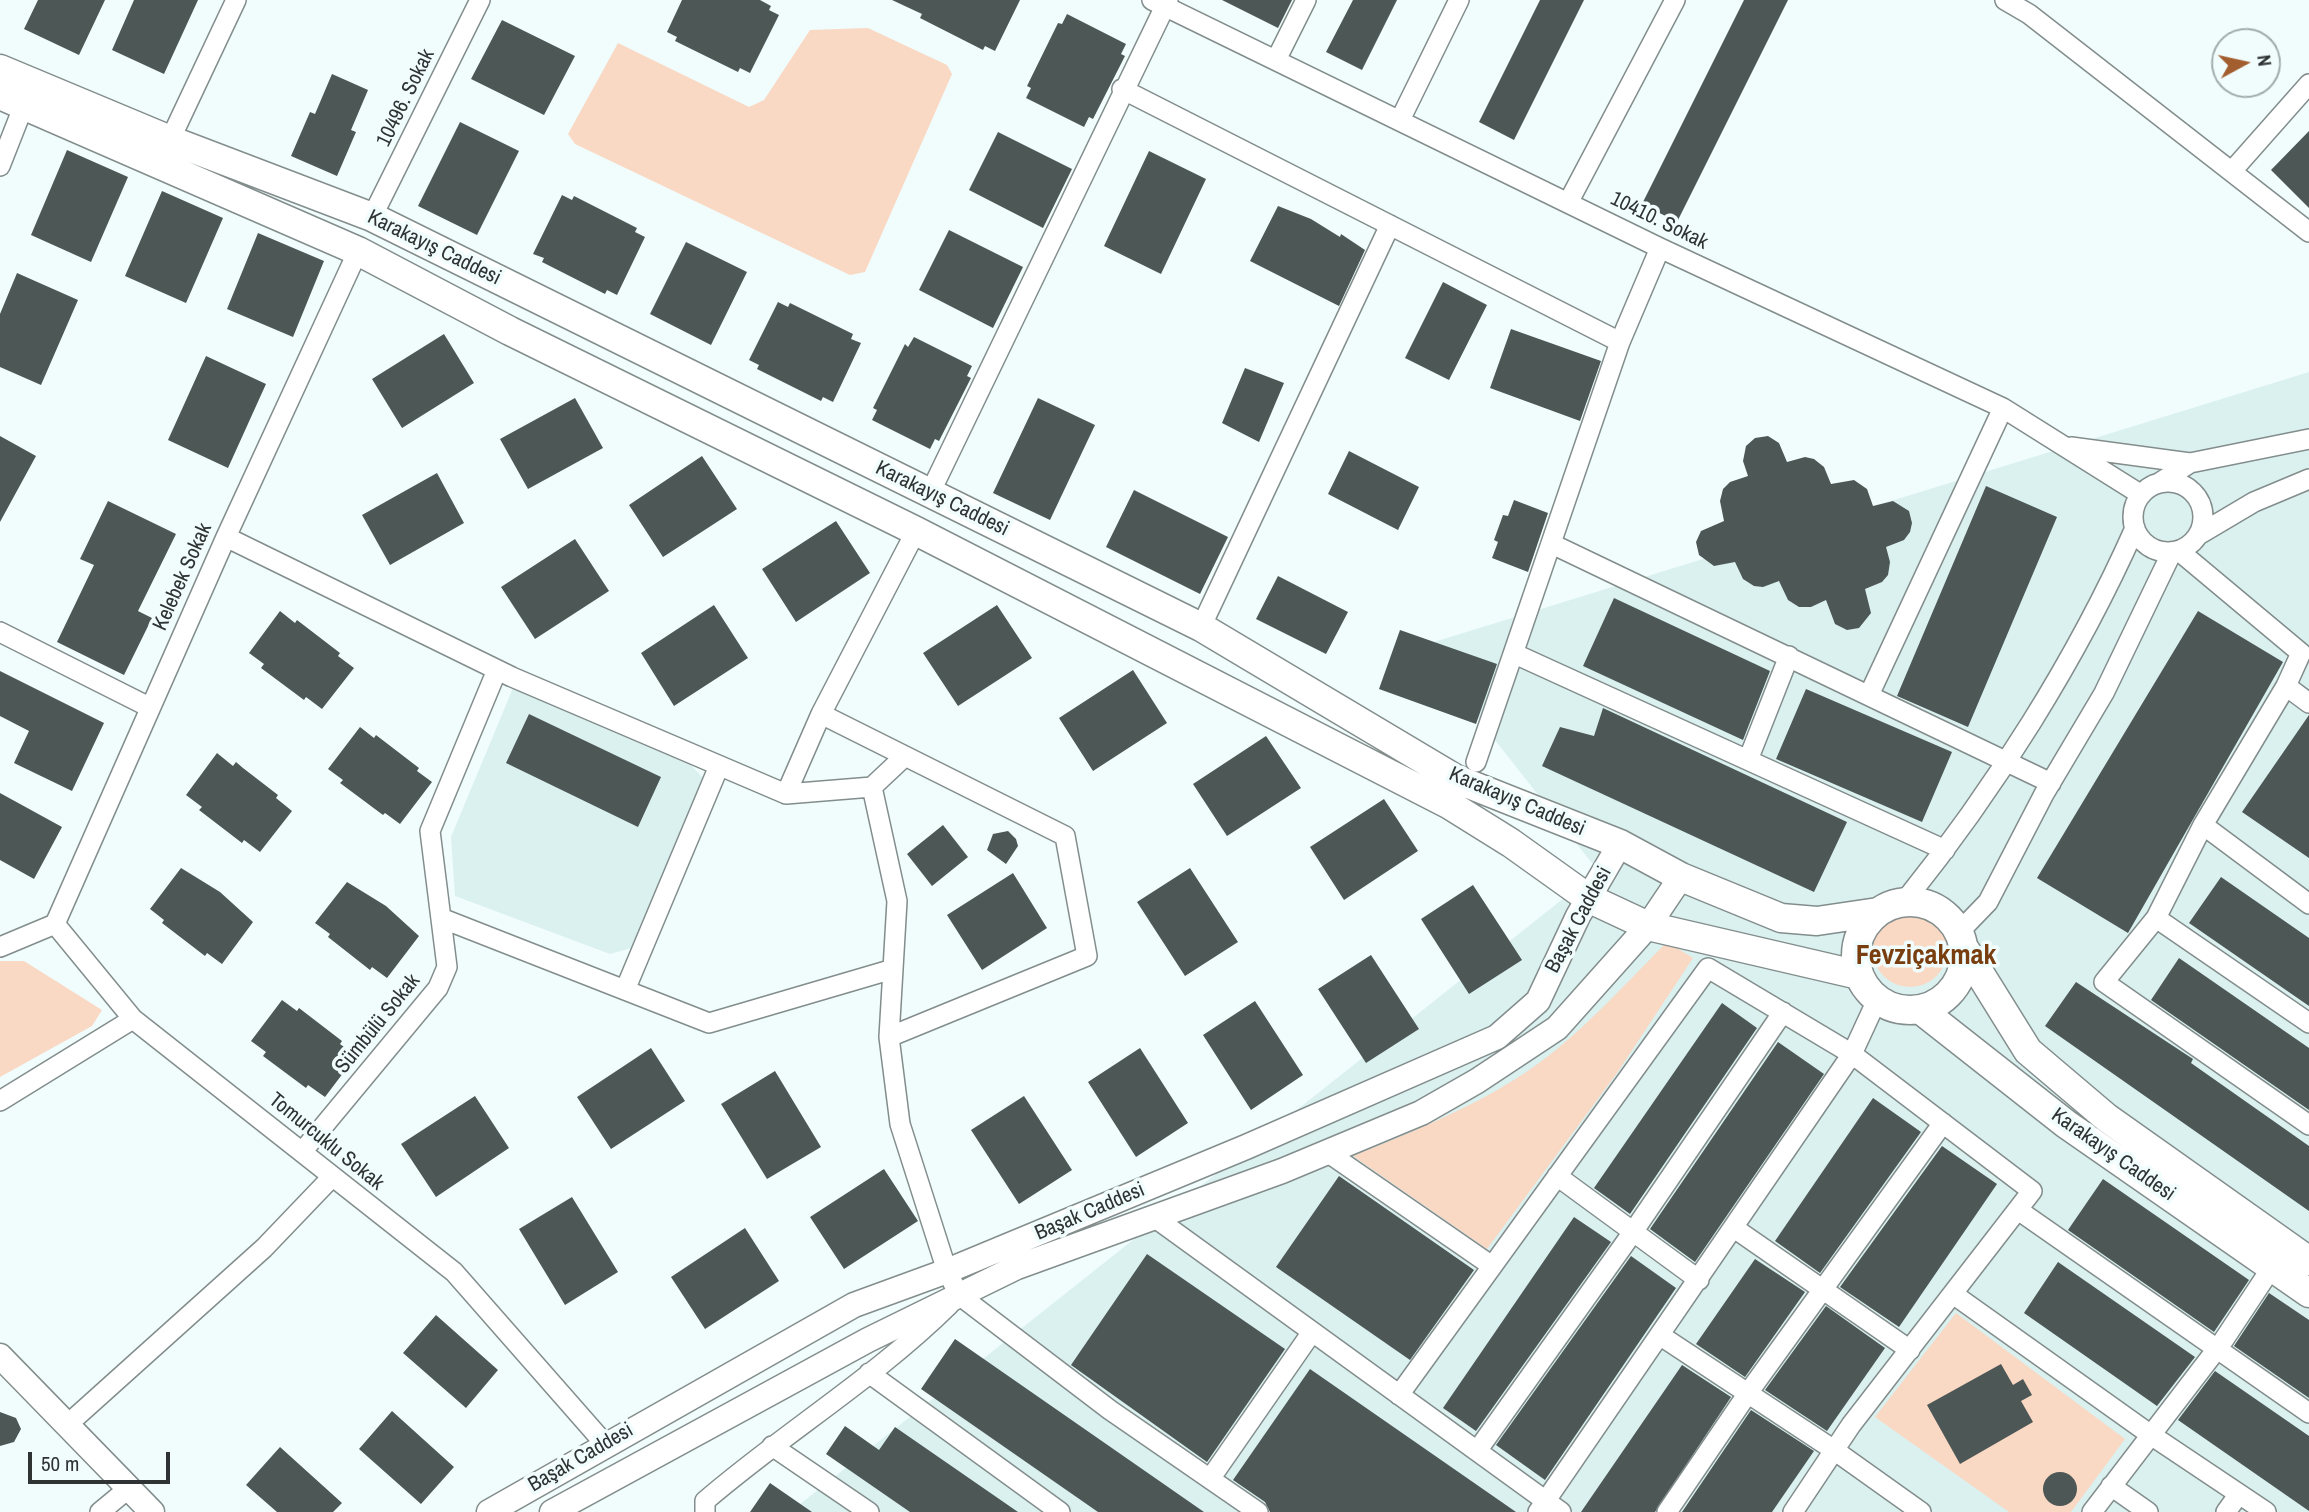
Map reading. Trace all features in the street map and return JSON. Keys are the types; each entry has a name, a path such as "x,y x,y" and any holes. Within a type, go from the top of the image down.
{"main road":[{"name":"Karakayış Caddesi","path":"0,69 170,140 373,217 1201,627 1456,779 1619,844 1681,877 1781,918 1817,921 1878,912"},
{"name":"Karakayış Caddesi","path":"12,100 358,251 510,331 916,531 1450,805 1511,843 1588,898 1648,926 1859,975"},
{"path":"1905,902 1937,908 1950,919 1962,940 1959,981 1950,995 1936,1005 1905,1011 1877,1000 1859,975 1856,957 1858,939 1878,912 1905,902"},
{"name":"Karakayış Caddesi","path":"1962,940 2028,1051 2107,1118 2309,1261"},
{"name":"Karakayış Caddesi","path":"1921,1010 2066,1124 2309,1293"}],"street":[{"path":"170,140 236,0"},
{"name":"10496. Sokak","path":"373,217 480,0"},
{"path":"1276,60 1306,0"},
{"path":"1400,120 1459,0"},
{"path":"1569,201 1675,0"},
{"path":"2005,0 2029,14 2232,172 2305,222"},
{"path":"930,493 1161,2"},
{"name":"10410. Sokak","path":"1161,2 1660,248 2003,408 2140,494"},
{"path":"2232,172 2309,84"},
{"path":"1122,89 1620,342"},
{"path":"0,166 12,100"},
{"path":"1201,627 1390,225"},
{"path":"1476,762 1620,342 1660,248"},
{"name":"Kelebek Sokak","path":"55,924 149,707 358,251"},
{"path":"1869,695 2003,408"},
{"path":"2067,446 2190,463 2309,439"},
{"path":"2190,463 2140,494 2133,517 2135,528 2149,547 2176,552 2301,653 2286,685 2203,825 2156,918 2104,982 2309,1125"},
{"path":"1962,940 1988,902 2051,783 2104,693 2176,552 2193,543 2200,534 2254,502 2309,479"},
{"path":"2159,483 2172,481 2193,491 2204,511 2200,534"},
{"path":"1905,902 1945,850 2042,709 2135,528"},
{"path":"786,794 821,714 916,531"},
{"path":"226,537 497,670 786,794 872,786 905,756"},
{"path":"1552,544 2051,783"},
{"path":"0,632 149,707"},
{"path":"1515,654 1945,850"},
{"path":"1748,761 1789,656"},
{"name":"Sümbülü Sokak","path":"302,1152 438,988 447,967 430,831 497,670"},
{"path":"2286,685 2309,703"},
{"path":"821,714 1066,836 1087,956 889,1037"},
{"path":"625,990 719,765"},
{"path":"872,786 897,901 889,1037 900,1125 947,1271 959,1295 1110,1410 1258,1512"},
{"path":"2203,825 2309,904"},
{"name":"Başak Caddesi","path":"489,1512 854,1305 947,1271 1246,1147 1497,1037 1538,1001 1588,898 1619,844"},
{"name":"Başak Caddesi","path":"552,1512 868,1340 1017,1266 1328,1152 1421,1113 1477,1081 1557,1028 1648,926 1681,877"},
{"path":"441,918 709,1023 893,969"},
{"path":"2156,918 2309,1023"},
{"path":"0,947 55,924"},
{"name":"Tomurcuklu Sokak","path":"55,924 133,1019 454,1272 605,1444"},
{"path":"1399,1395 1708,968 1852,1054 2032,1191 1835,1450 1793,1512"},
{"path":"1154,1217 1477,1451 1548,1508 1852,1054 1877,1000"},
{"path":"1477,1451 1633,1232 1783,1012"},
{"path":"0,1101 133,1019"},
{"path":"1667,1512 1748,1393 1943,1123"},
{"path":"1328,1152 1492,1266"},
{"path":"1557,1176 1699,1280"},
{"path":"67,1425 264,1248 332,1177"},
{"path":"2018,1210 2309,1413"},
{"path":"1734,1228 1910,1350"},
{"path":"2092,1512 2217,1348 2273,1267"},
{"path":"1952,1294 2151,1435 2266,1512"},
{"path":"705,1512 705,1501 772,1446 918,1335 959,1295"},
{"path":"1210,1479 1312,1332"},
{"path":"1661,1336 1835,1450 1921,1512"},
{"path":"2,1363 152,1512"},
{"path":"869,1373 1060,1512"},
{"path":"772,1446 869,1512"},
{"path":"2111,1486 2148,1512"},
{"path":"100,1512 129,1488"},
{"path":"2226,1512 2239,1494"}],"shaded area":[{"path":"868,28 947,65 952,74 865,272 850,275 575,144 568,134 618,43 749,107 764,100 810,30"},
{"path":"2309,372 2309,1512 790,1512 1598,871 1421,646"},
{"path":"523,684 690,764 703,778 704,785 635,947 610,954 455,896 451,837 513,688"},
{"path":"1910,913 1924,916 1936,924 1944,936 1947,950 1944,964 1936,976 1924,984 1910,987 1896,984 1884,976 1876,964 1873,950 1876,936 1884,924 1896,916"},
{"path":"1667,942 1693,958 1617,1073 1487,1249 1353,1156 1457,1111 1517,1078 1557,1049 1595,1015"},
{"path":"0,961 24,961 102,1010 92,1026 0,1077"},
{"path":"1956,1313 2125,1439 2071,1512 2009,1512 1875,1417"}],"building":[{"path":"38,0 105,0 79,55 24,29"},
{"path":"134,0 198,0 164,74 112,50"},
{"path":"682,0 760,0 771,6 769,10 779,15 750,73 740,68 738,72 675,41 677,37 667,32"},
{"path":"892,0 1020,0 995,51 985,46 983,50 920,18 922,14"},
{"path":"1222,0 1292,0 1278,28"},
{"path":"1353,0 1397,0 1362,70 1326,52"},
{"path":"1540,0 1584,0 1514,140 1479,122"},
{"path":"1744,0 1788,0 1677,222 1642,204"},
{"path":"1067,14 1126,44 1121,54 1125,56 1093,119 1089,117 1084,127 1026,98 1031,88 1027,86 1058,23 1062,24"},
{"path":"502,20 575,56 544,115 471,79"},
{"path":"332,74 368,90 351,130 356,132 337,176 291,156 310,112 315,114"},
{"path":"460,122 519,151 477,235 418,206"},
{"path":"2309,131 2309,208 2271,170"},
{"path":"998,132 1072,169 1043,228 969,190"},
{"path":"67,150 128,177 91,262 31,235"},
{"path":"1149,151 1206,179 1161,274 1104,246"},
{"path":"162,191 223,218 186,303 125,276"},
{"path":"562,195 572,200 574,196 637,228 635,232 645,237 617,295 607,290 605,294 542,262 544,258 533,254"},
{"path":"1278,206 1311,219 1340,237 1341,234 1365,250 1339,306 1250,261"},
{"path":"949,230 1023,267 993,328 919,290"},
{"path":"258,233 324,261 293,337 227,309"},
{"path":"686,242 747,272 711,345 650,314"},
{"path":"17,273 78,300 41,385 0,367 0,314"},
{"path":"1443,282 1487,305 1449,380 1405,358"},
{"path":"778,302 788,307 790,303 853,334 851,339 861,343 833,402 823,397 821,401 757,369 759,365 749,360"},
{"path":"1511,329 1601,361 1580,421 1490,388"},
{"path":"444,334 474,383 402,428 372,379"},
{"path":"914,337 972,366 967,376 971,378 939,441 935,439 930,449 872,420 877,410 873,408 905,344 908,347"},
{"path":"206,356 266,384 228,468 168,440"},
{"path":"1245,368 1284,383 1259,442 1222,423"},
{"path":"575,398 603,448 528,489 500,439"},
{"path":"1038,398 1095,425 1050,520 993,493"},
{"path":"0,436 36,456 0,522"},
{"path":"1768,436 1779,443 1787,462 1805,457 1814,459 1824,467 1831,484 1854,480 1867,489 1873,506 1893,501 1909,511 1912,523 1910,532 1904,540 1886,547 1890,562 1888,575 1882,582 1865,589 1871,613 1859,628 1847,630 1835,624 1826,600 1811,607 1799,607 1788,600 1779,581 1763,587 1754,586 1743,579 1735,562 1714,566 1699,555 1696,542 1701,531 1724,521 1720,501 1723,489 1730,482 1748,476 1743,461 1746,446 1755,438"},
{"path":"1349,451 1419,487 1398,530 1328,494"},
{"path":"702,456 737,509 663,557 629,505"},
{"path":"437,473 464,523 390,565 362,515"},
{"path":"1986,486 2057,517 1968,727 1897,696"},
{"path":"1134,490 1228,537 1200,594 1106,547"},
{"path":"1514,500 1548,513 1528,572 1492,558 1498,542 1494,540 1503,515 1508,516"},
{"path":"108,501 176,534 138,611 152,618 124,675 57,642 94,565 80,559"},
{"path":"836,521 870,573 796,622 762,569"},
{"path":"575,539 609,591 535,639 501,587"},
{"path":"1278,576 1348,612 1326,654 1256,619"},
{"path":"1614,598 1770,671 1743,740 1583,666"},
{"path":"714,605 748,658 674,706 641,653"},
{"path":"997,605 1032,658 958,706 923,653"},
{"path":"280,611 295,623 297,620 340,653 338,656 354,668 322,709 306,697 304,700 261,668 264,664 249,653"},
{"path":"2198,611 2283,662 2128,933 2037,878"},
{"path":"1400,630 1497,664 1476,724 1379,689"},
{"path":"1133,670 1167,723 1093,771 1059,718"},
{"path":"0,671 104,723 72,791 14,763 29,731 0,716"},
{"path":"1806,689 1952,752 1922,822 1776,759"},
{"path":"1603,708 1847,822 1814,892 1542,766 1560,727 1594,736"},
{"path":"529,714 661,777 638,827 506,763"},
{"path":"2309,715 2309,858 2242,812"},
{"path":"360,727 374,738 376,735 419,768 417,771 432,782 400,824 385,813 383,815 340,783 343,780 328,769"},
{"path":"1266,736 1301,788 1227,836 1193,784"},
{"path":"217,753 233,766 236,762 278,795 276,798 292,811 260,852 244,840 242,843 199,810 202,807 186,795"},
{"path":"0,793 62,827 34,879 0,860"},
{"path":"1384,799 1418,851 1344,900 1310,847"},
{"path":"943,825 968,857 932,886 907,854"},
{"path":"1008,831 1016,839 1018,846 1006,864 987,850 993,834"},
{"path":"181,868 220,892 253,922 222,964 207,953 205,956 162,923 164,920 150,909"},
{"path":"1190,868 1238,942 1185,976 1137,902"},
{"path":"1013,873 1047,928 982,970 947,915"},
{"path":"2221,877 2309,938 2309,1006 2189,923"},
{"path":"347,882 386,906 419,936 387,978 372,967 370,970 328,937 330,934 315,923"},
{"path":"1473,885 1522,960 1469,994 1421,919"},
{"path":"1371,955 1419,1029 1366,1063 1318,989"},
{"path":"2179,958 2309,1048 2309,1110 2151,1000"},
{"path":"2076,982 2193,1059 2191,1063 2309,1146 2309,1211 2045,1026"},
{"path":"282,1000 297,1011 299,1008 342,1041 340,1044 356,1056 325,1097 308,1085 306,1088 263,1056 266,1052 251,1041"},
{"path":"1255,1001 1303,1075 1251,1110 1203,1035"},
{"path":"1722,1003 1757,1028 1630,1214 1594,1188"},
{"path":"1778,1042 1824,1074 1695,1262 1650,1229"},
{"path":"651,1048 685,1101 611,1149 577,1097"},
{"path":"1140,1048 1188,1123 1136,1157 1088,1082"},
{"path":"775,1071 821,1147 767,1179 721,1104"},
{"path":"475,1096 509,1148 436,1197 401,1144"},
{"path":"1024,1096 1072,1170 1019,1204 971,1130"},
{"path":"1873,1098 1921,1132 1820,1273 1775,1241"},
{"path":"1942,1146 1997,1184 1899,1327 1840,1287"},
{"path":"884,1169 918,1221 844,1269 810,1217"},
{"path":"1339,1176 1474,1270 1410,1360 1276,1267"},
{"path":"2103,1179 2249,1280 2214,1332 2068,1230"},
{"path":"572,1197 618,1272 565,1305 519,1229"},
{"path":"1574,1217 1611,1242 1476,1431 1443,1408"},
{"path":"745,1228 779,1281 705,1329 671,1277"},
{"path":"1147,1254 1285,1349 1207,1462 1071,1365"},
{"path":"1631,1256 1676,1288 1545,1480 1496,1445"},
{"path":"1755,1259 1805,1292 1745,1377 1696,1344"},
{"path":"2058,1262 2195,1357 2157,1406 2024,1313"},
{"path":"2269,1293 2309,1320 2309,1398 2234,1346"},
{"path":"1826,1306 1885,1348 1827,1431 1765,1390"},
{"path":"436,1315 498,1370 466,1408 403,1353"},
{"path":"955,1339 1204,1512 1098,1512 921,1389"},
{"path":"2001,1364 2013,1385 2023,1379 2032,1395 2021,1401 2033,1422 1960,1464 1927,1405"},
{"path":"1682,1365 1731,1397 1655,1512 1581,1512"},
{"path":"1310,1369 1516,1512 1270,1512 1265,1502 1233,1480"},
{"path":"2215,1371 2309,1436 2309,1511 2178,1420"},
{"path":"1751,1410 1814,1451 1772,1512 1682,1512"},
{"path":"392,1411 454,1467 421,1504 359,1449"},
{"path":"0,1412 16,1418 21,1429 14,1442 0,1446"},
{"path":"845,1426 879,1450 895,1427 1018,1512 910,1512 826,1454"},
{"path":"280,1447 342,1503 333,1512 277,1512 246,1485"},
{"path":"2060,1472 2072,1477 2077,1489 2072,1501 2060,1506 2048,1501 2043,1489 2048,1477"},
{"path":"770,1483 812,1512 750,1512"}],"district":[{"name":"Fevziçakmak","path":"1926,956"}]}
